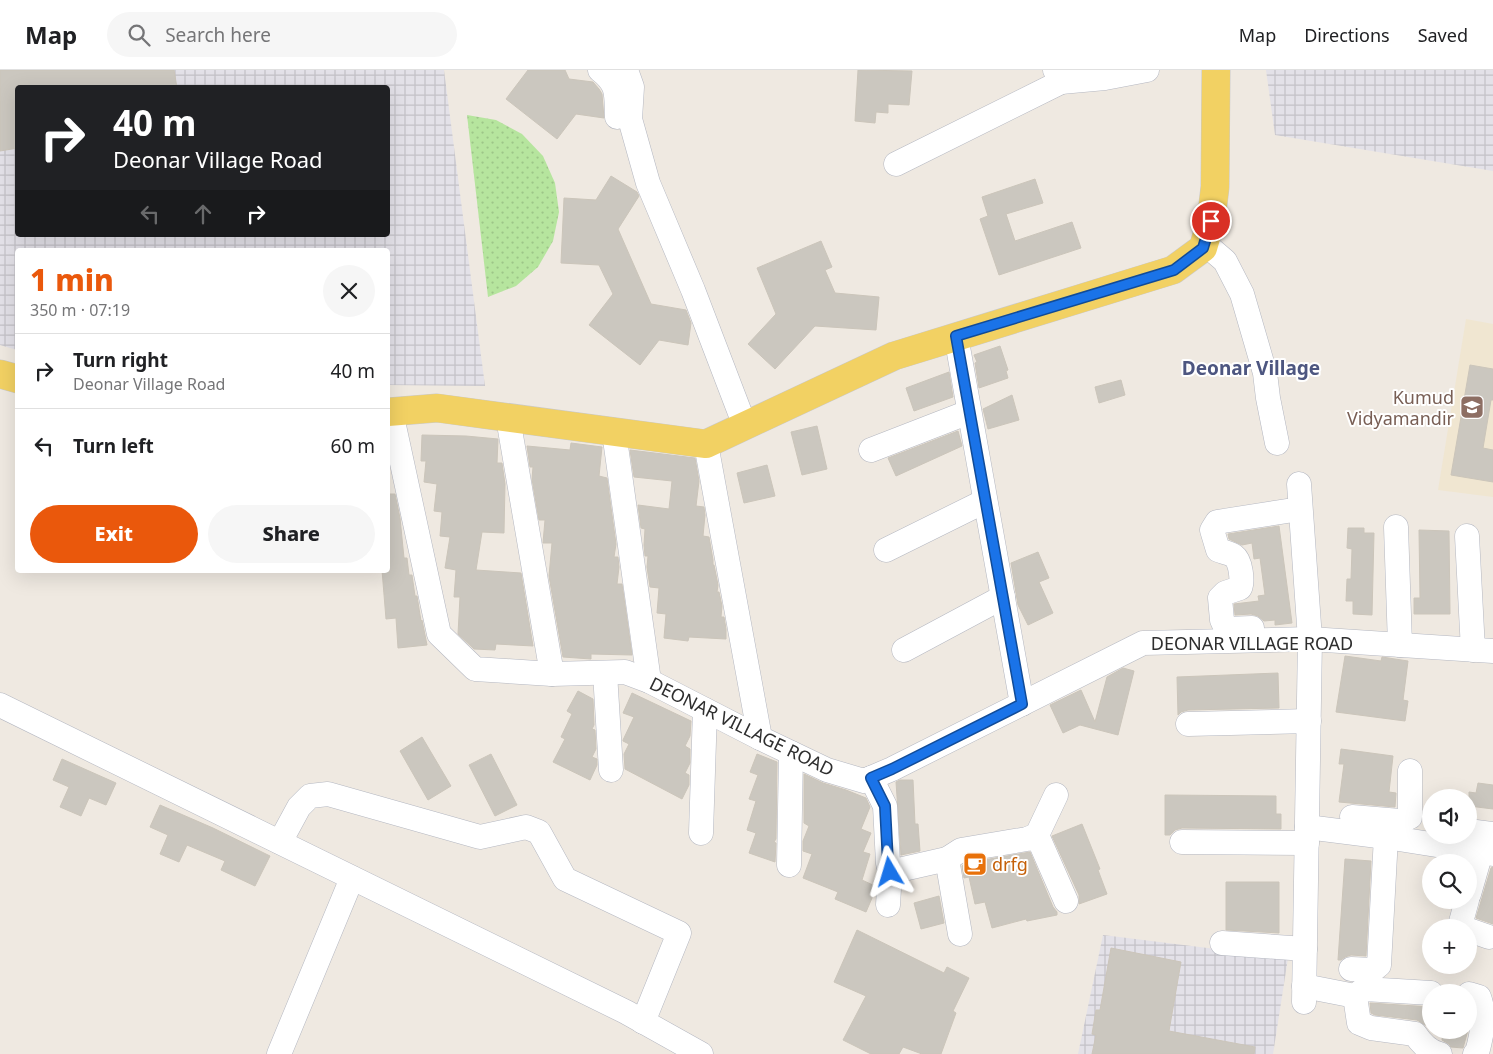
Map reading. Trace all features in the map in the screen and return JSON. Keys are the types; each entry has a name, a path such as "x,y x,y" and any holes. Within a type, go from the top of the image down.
{"main road":[{"path":"706,444 894,356 1174,270 1203,248 1211,221 1215,187 1216,70"},
{"path":"0,374 15,379"},
{"name":"DEONAR VILLAGE ROAD","path":"390,412 437,408 706,444"}],"street":[{"path":"600,70 616,88 617,134 629,168 648,182"},
{"path":"626,70 632,87 630,119 648,182 693,290 745,426"},
{"path":"896,164 1058,76 1105,78 1147,70"},
{"path":"1204,243 1226,261 1242,294 1265,373 1277,443"},
{"path":"956,336 1022,704"},
{"path":"871,450 969,412"},
{"name":"DEONAR VILLAGE ROAD","path":"390,416 439,634 475,669 552,674 625,672 649,681 827,770 864,781 892,769 1142,643 1310,639 1483,650"},
{"path":"508,418 552,674"},
{"path":"614,432 649,681"},
{"path":"706,444 760,738"},
{"path":"1299,484 1310,639 1304,994 1355,996 1364,989 1422,992"},
{"path":"886,550 985,501"},
{"path":"1279,628 1226,629 1222,620 1220,598 1224,594 1240,588 1243,583 1238,561 1234,556 1218,550 1212,530 1217,522 1300,510"},
{"path":"1396,527 1400,645"},
{"path":"1467,536 1483,650"},
{"path":"904,650 1003,597"},
{"path":"605,673 611,770"},
{"path":"0,705 643,1022 701,1054"},
{"path":"701,833 705,710"},
{"path":"1188,724 1309,721"},
{"path":"789,865 791,753"},
{"path":"1182,842 1307,828 1400,821 1410,817 1410,771"},
{"path":"871,778 885,806 890,872 888,905"},
{"path":"280,842 299,807 310,796 328,794 480,837 526,827 540,832 565,879 679,933 643,1022"},
{"path":"890,872 947,860 960,850 1027,839 1036,835 1056,795"},
{"path":"1307,828 1386,837 1422,839"},
{"path":"1036,835 1066,901"},
{"path":"1351,969 1373,970 1379,965 1386,837"},
{"path":"1477,867 1484,843"},
{"path":"947,860 960,934"},
{"path":"279,1054 352,878"},
{"path":"1222,943 1305,949"},
{"path":"1355,996 1359,1023 1372,1028 1415,1034 1421,1042 1436,1054 1440,1054"},
{"path":"1475,1054 1477,1053 1483,1028 1483,1007 1477,996"}],"shaded area":[{"path":"0,70 444,70 485,386 390,385 390,248 15,248 15,349 0,345"},
{"path":"1266,70 1493,70 1493,171 1275,135"},
{"name":"Kumud Vidyamandir","path":"1466,319 1493,324 1493,497 1438,490"},
{"path":"1103,935 1288,958 1273,1054 1078,1054"}],"green space":[{"path":"467,115 496,120 522,134 543,156 555,183 559,212 553,241 538,267 516,286 488,297"}],"building":[{"path":"0,70 174,70 176,85 15,85 15,148 0,151"},
{"path":"528,70 565,70 569,79 593,82 602,94 604,118 576,114 557,139 506,99"},
{"path":"858,70 912,71 909,105 888,104 888,113 876,112 875,123 855,121"},
{"path":"611,176 637,192 639,196 618,229 651,304 686,310 691,323 688,345 659,340 640,365 589,325 613,294 599,265 561,263 564,198 596,200"},
{"path":"1035,179 1043,203 1006,214 1015,241 1072,222 1081,248 999,275 980,219 988,216 982,197"},
{"path":"821,241 832,267 825,270 835,293 879,297 876,330 815,326 775,369 748,344 776,314 757,268"},
{"path":"1000,346 1008,370 1006,371 1008,378 979,388 975,363 977,362 974,355"},
{"path":"1470,365 1493,369 1493,400 1491,400 1483,448 1493,450 1493,482 1451,475"},
{"path":"949,372 953,397 914,411 906,388"},
{"path":"1121,380 1125,395 1099,403 1095,387"},
{"path":"1012,395 1019,420 988,429 983,409"},
{"path":"817,426 827,469 802,475 791,432"},
{"path":"958,431 962,446 896,476 888,458"},
{"path":"422,435 498,439 497,463 502,463 505,484 504,533 482,532 476,570 521,573 533,646 496,644 495,650 474,649 458,634 460,597 454,597 456,570 445,568 450,537 440,536 442,512 434,511 437,484 424,482 426,461 421,461"},
{"path":"571,443 602,447 599,476 607,478 616,544 614,557 618,557 619,567 617,584 622,584 632,655 591,654 591,659 563,657 549,576 552,543 543,543 545,520 539,520 532,479 533,467 530,467 527,446 570,450"},
{"path":"630,450 695,458 699,481 696,506 704,507 703,536 709,537 718,585 717,592 719,592 722,606 721,617 724,617 726,629 726,639 689,637 688,641 664,638 666,614 657,613 659,588 650,587 647,567 648,556 645,556 644,545 645,529 641,528 638,505 669,509 672,481 634,477"},
{"path":"767,465 775,496 744,503 737,473"},
{"path":"390,494 395,494 400,518 404,558 407,558 409,575 412,575 427,645 398,648 396,618 386,619 382,573 390,573"},
{"path":"1279,526 1292,623 1275,625 1275,620 1264,621 1258,616 1251,614 1235,615 1234,604 1259,601 1258,596 1265,595 1260,558 1254,559 1252,543 1242,545 1229,539 1228,534"},
{"path":"1348,528 1364,528 1364,533 1374,533 1372,615 1353,614 1353,601 1346,601 1347,579 1351,579 1352,549 1347,548"},
{"path":"1419,530 1449,531 1450,614 1414,614 1414,598 1420,598"},
{"path":"1038,552 1049,578 1039,582 1053,613 1028,625 1018,605 1011,563"},
{"path":"1345,656 1381,661 1382,657 1408,661 1403,700 1408,701 1405,721 1336,712"},
{"path":"1123,668 1134,671 1118,735 1080,725 1063,733 1050,705 1081,690 1095,722 1107,677"},
{"path":"1278,673 1279,708 1188,710 1178,715 1177,677"},
{"path":"578,691 593,699 594,725 592,729 595,730 596,749 592,757 597,759 597,765 590,780 553,762 565,739 561,737 572,714 567,711"},
{"path":"632,693 691,721 690,736 685,746 690,749 690,763 685,773 689,775 689,785 682,799 625,769 624,754 629,744 623,740 634,717 623,713"},
{"path":"422,737 451,786 428,800 400,751"},
{"path":"1341,749 1393,756 1389,792 1396,793 1395,807 1339,802 1344,764 1339,764"},
{"path":"491,754 517,805 495,816 469,765"},
{"path":"757,754 777,762 775,862 749,853 756,833 747,830 756,801 749,799 758,775 750,772"},
{"path":"62,759 116,783 106,805 89,798 81,816 60,807 69,787 53,780"},
{"path":"804,774 823,783 866,798 870,807 861,829 871,833 863,852 870,854 862,880 875,886 875,891 866,912 835,899 838,892 803,878 812,854 803,851 803,841 809,826 804,823"},
{"path":"900,780 913,780 915,824 918,824 920,851 901,855 896,782"},
{"path":"1478,783 1493,785 1493,809 1477,807"},
{"path":"1165,795 1276,796 1276,814 1281,814 1281,829 1182,828 1175,830 1170,835 1165,835"},
{"path":"160,805 270,856 255,886 221,870 225,861 187,845 179,862 160,854 168,835 150,827"},
{"path":"1082,824 1100,869 1098,870 1107,894 1079,904 1079,895 1052,836"},
{"path":"1030,852 1057,915 1027,921 1026,919 992,928 985,902 975,904 969,877 964,878 962,866 966,863"},
{"path":"1345,859 1371,861 1366,956 1351,955 1338,960"},
{"path":"1493,867 1493,924 1476,918 1491,868"},
{"path":"1226,882 1279,882 1279,933 1226,930"},
{"path":"939,896 944,923 921,929 914,903"},
{"path":"857,930 944,973 947,967 969,978 953,1011 956,1013 941,1054 922,1054 903,1047 899,1054 871,1054 843,1040 866,996 834,982"},
{"path":"1111,948 1181,962 1169,1031 1255,1047 1254,1054 1092,1054 1096,1035 1092,1034 1096,1010 1100,1010"},
{"path":"1370,1003 1422,1006 1422,1023 1417,1020 1371,1013"},
{"path":"1466,1039 1463,1048 1451,1047 1442,1040"}],"place":[{"name":"Kumud Vidyamandir","path":"1472,407"},
{"name":"drfg","path":"975,864"}],"district":[{"name":"Deonar Village","path":"1251,368"}],"route":[{"path":"890,872 885,806 871,778 1022,704 956,336 1174,270 1203,248 1211,221"}]}
